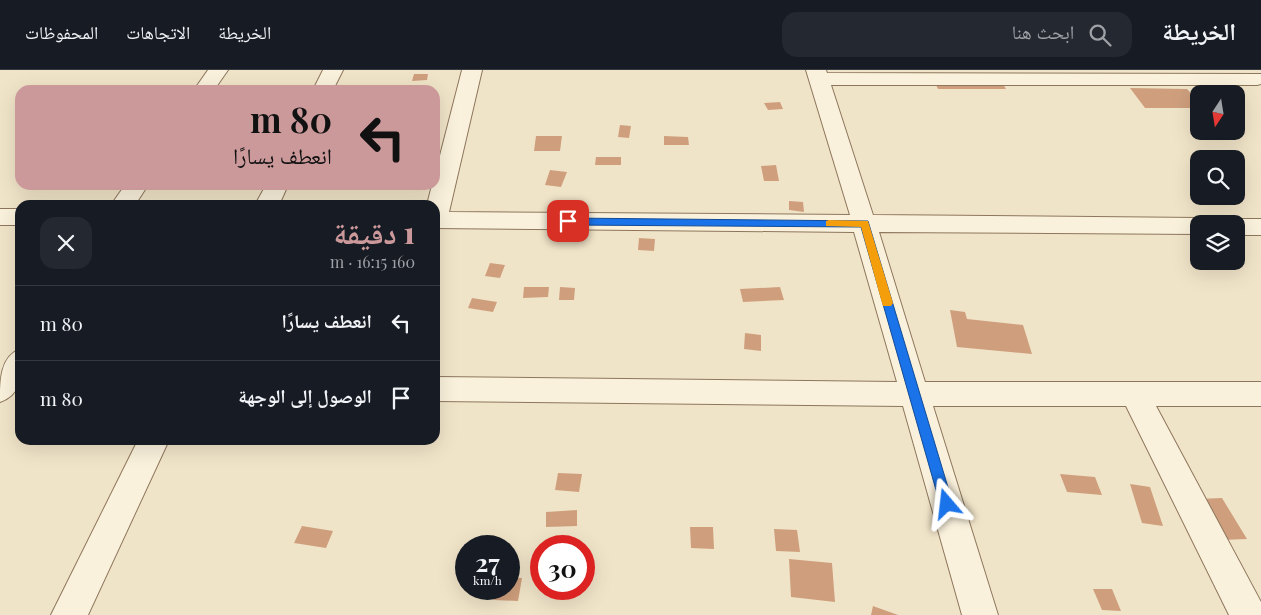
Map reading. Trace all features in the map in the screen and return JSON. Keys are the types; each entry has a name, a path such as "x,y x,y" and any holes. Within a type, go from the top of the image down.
{"street":[{"path":"208,85 218,70"},
{"path":"326,85 333,70"},
{"path":"440,200 472,70"},
{"path":"980,615 864,224 817,75 1255,78"},
{"path":"0,217 15,217"},
{"path":"440,220 1190,226"},
{"path":"1245,227 1261,227"},
{"path":"6,385 15,369"},
{"path":"440,389 914,394 1261,394"},
{"path":"1135,394 1248,615"},
{"path":"69,615 152,445"}],"building":[{"path":"414,74 428,74 427,80 412,81"},
{"path":"934,81 1001,81 1006,89 938,89"},
{"path":"1130,88 1187,89 1190,92 1190,108 1145,108"},
{"path":"780,102 783,109 768,110 764,103"},
{"path":"620,125 631,126 629,138 618,137"},
{"path":"536,136 562,136 560,151 534,151"},
{"path":"664,136 688,137 689,145 664,145"},
{"path":"596,157 621,157 621,165 595,165"},
{"path":"776,165 779,181 764,181 761,166"},
{"path":"550,170 567,172 561,187 545,185"},
{"path":"789,201 803,202 804,212 789,210"},
{"path":"639,238 655,239 654,251 638,250"},
{"path":"490,263 505,265 500,278 485,276"},
{"path":"524,287 549,287 548,297 523,298"},
{"path":"560,287 575,288 574,300 559,300"},
{"path":"780,287 784,300 743,302 740,289"},
{"path":"472,298 497,302 493,312 468,308"},
{"path":"950,310 965,312 967,319 1023,325 1032,354 957,347"},
{"path":"745,333 761,335 761,351 744,349"},
{"path":"558,473 582,474 579,492 555,490"},
{"path":"1060,474 1095,477 1102,495 1067,492"},
{"path":"1130,484 1150,487 1163,526 1142,523"},
{"path":"1222,498 1247,539 1221,540 1197,499"},
{"path":"577,510 577,526 546,527 546,512"},
{"path":"302,526 333,531 326,548 294,543"},
{"path":"690,527 713,527 714,549 691,548"},
{"path":"774,529 797,530 800,552 776,551"},
{"path":"789,559 832,563 835,602 791,597"},
{"path":"1093,589 1112,589 1121,611 1102,610"},
{"path":"873,606 898,615 871,615"}],"slow traffic":[{"path":"829,223 864,224 887,303"}],"route":[{"path":"568,221 864,224 947,504"}]}
